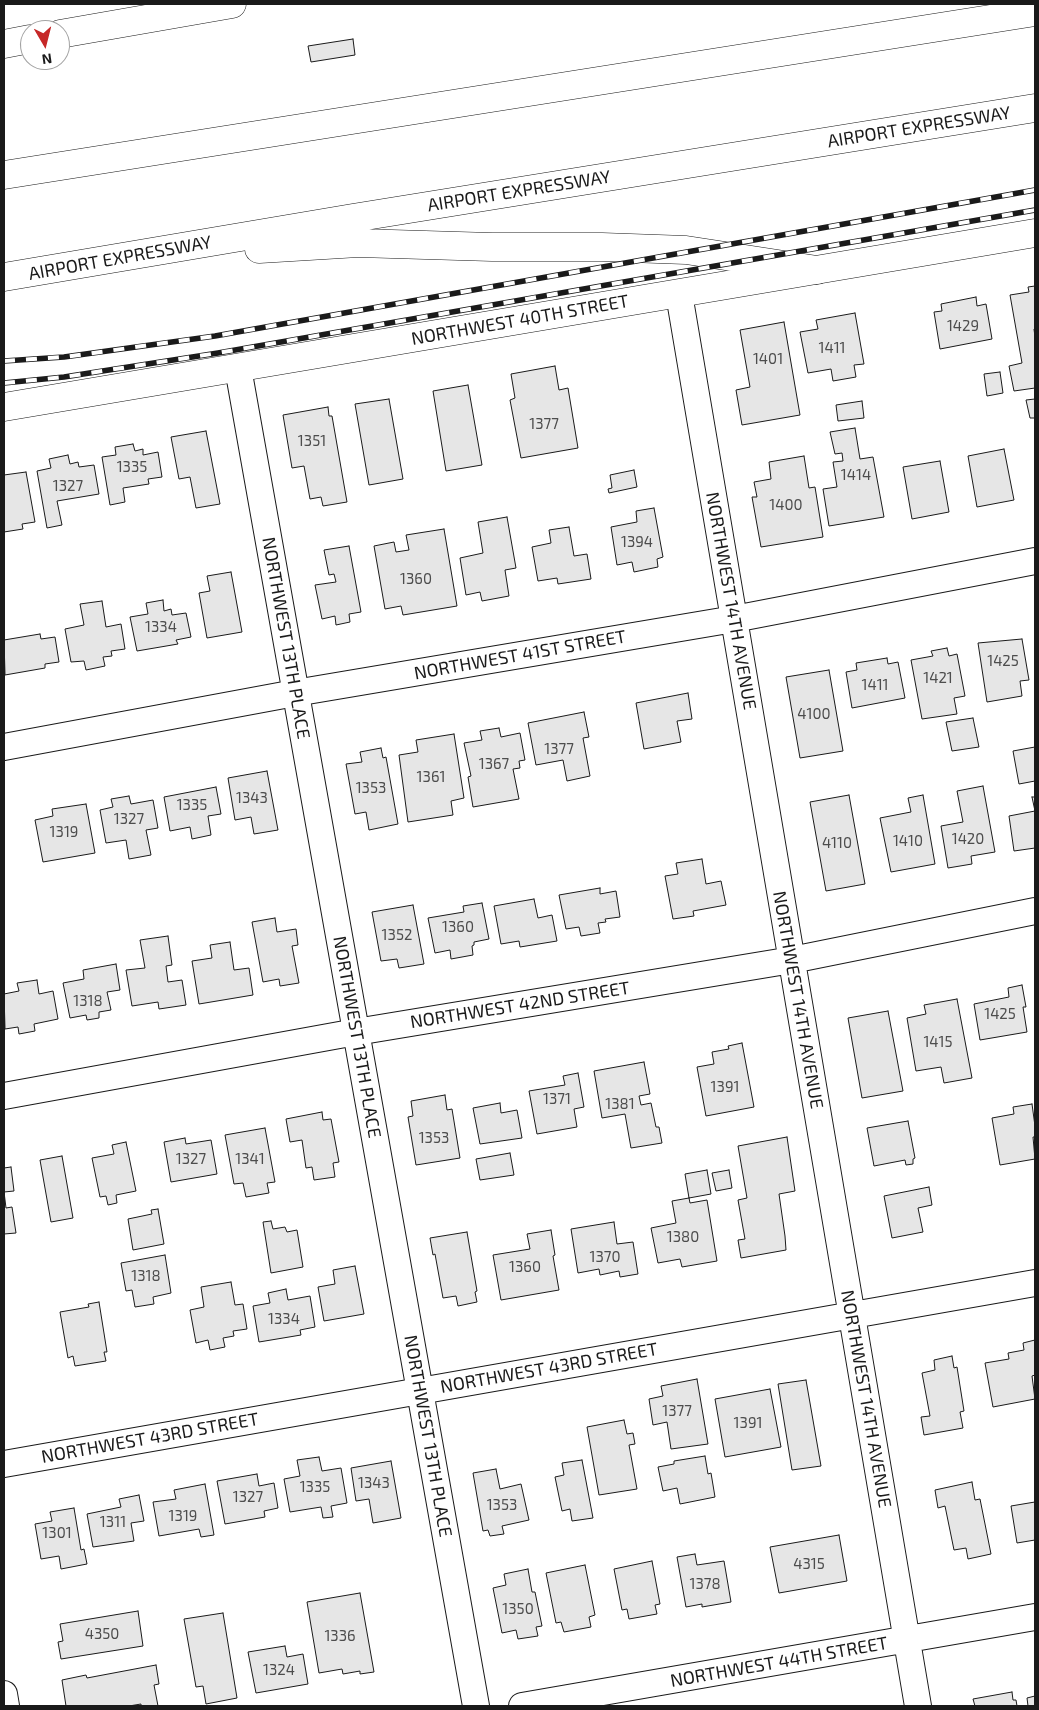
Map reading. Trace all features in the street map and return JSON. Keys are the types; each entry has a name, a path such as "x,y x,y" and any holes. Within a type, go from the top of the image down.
{"main road":[{"path":"70,32 169,9 232,4"},
{"path":"4,176 304,126 1035,12"},
{"path":"4,44 20,41"},
{"name":"AIRPORT EXPRESSWAY","path":"4,277 362,216 1035,108"},
{"name":"NORTHWEST 40TH STREET","path":"4,407 1035,233"},
{"path":"128,256 358,244 602,247 686,250 818,270"}],"street":[{"name":"NORTHWEST 14TH AVENUE","path":"679,294 918,1706"},
{"name":"NORTHWEST 13TH PLACE","path":"238,368 476,1706"},
{"name":"NORTHWEST 41ST STREET","path":"4,747 295,693 734,619 1035,561"},
{"name":"NORTHWEST 42ND STREET","path":"4,1096 356,1032 792,960 1035,911"},
{"name":"NORTHWEST 43RD STREET","path":"4,1464 1035,1282"},
{"name":"NORTHWEST 44TH STREET","path":"522,1706 1035,1617"},
{"path":"4,1694 6,1706"}],"building":[{"path":"353,39 355,55 311,62 308,46"},
{"path":"1035,286 1035,388 1014,391 1009,366 1022,363 1010,295 1029,292 1028,287"},
{"path":"976,297 977,306 986,304 992,339 940,349 934,312 942,311 941,304"},
{"path":"855,313 864,364 854,365 856,377 833,381 831,369 808,373 800,332 818,329 816,320"},
{"path":"784,322 800,415 742,425 736,390 750,387 740,330"},
{"path":"555,366 559,390 568,388 578,448 521,458 510,400 515,398 511,374"},
{"path":"1000,372 1003,393 987,396 984,374"},
{"path":"468,385 482,465 446,471 433,391"},
{"path":"389,399 403,479 369,485 355,404"},
{"path":"1035,399 1035,418 1030,418 1026,400"},
{"path":"862,401 864,418 838,421 836,405"},
{"path":"328,407 329,416 332,416 347,502 323,506 321,497 310,499 304,466 292,468 283,415"},
{"path":"855,428 860,459 873,457 884,517 829,526 823,489 837,487 833,462 843,461 842,453 835,454 830,432"},
{"path":"206,431 220,504 196,508 190,477 179,479 171,437"},
{"path":"133,444 135,451 143,449 143,455 158,452 162,477 148,479 149,484 123,488 125,502 110,505 102,457 116,455 115,447"},
{"path":"1004,449 1014,500 977,507 968,456"},
{"path":"68,455 70,464 78,462 79,467 94,465 99,494 57,501 62,525 47,528 37,471 51,468 49,459"},
{"path":"804,456 809,488 815,487 823,537 761,547 752,497 757,497 754,482 771,479 769,462"},
{"path":"940,461 949,512 912,519 903,467"},
{"path":"634,470 637,487 609,493 608,489 612,488 610,475"},
{"path":"26,472 35,522 22,524 23,529 4,532 4,475"},
{"path":"654,508 663,557 657,559 658,567 634,572 632,562 617,565 611,527 637,522 636,511"},
{"path":"507,517 516,568 505,570 509,596 482,601 480,592 466,595 460,558 483,553 478,522"},
{"path":"569,527 574,556 587,554 591,579 558,584 557,578 538,581 532,547 551,543 549,530"},
{"path":"444,529 457,606 403,615 401,606 385,609 374,546 394,542 396,552 409,550 406,535"},
{"path":"349,546 361,612 349,614 350,622 336,625 335,616 322,619 315,585 336,582 334,574 329,575 324,550"},
{"path":"231,572 242,632 207,638 199,593 210,591 207,576"},
{"path":"163,600 164,611 171,609 172,615 186,613 191,637 176,640 178,644 137,651 130,617 148,614 146,603"},
{"path":"102,601 106,627 121,624 125,649 111,651 112,656 103,657 105,666 86,670 84,661 71,662 65,629 84,625 80,604"},
{"path":"40,634 41,639 55,637 59,662 45,664 45,668 5,675 4,640"},
{"path":"1022,639 1029,680 1020,681 1022,696 987,702 978,643"},
{"path":"947,648 949,656 957,654 965,696 954,698 957,714 922,719 911,660 933,656 931,651"},
{"path":"887,658 888,664 898,662 905,698 852,708 846,672 857,670 856,663"},
{"path":"829,670 843,751 800,758 786,677"},
{"path":"688,693 692,719 677,721 681,742 644,749 636,703"},
{"path":"584,712 589,737 583,738 590,776 567,781 563,760 536,765 528,723"},
{"path":"973,718 979,747 952,751 946,722"},
{"path":"499,728 501,737 520,733 525,760 519,761 520,768 513,769 519,799 473,807 468,777 471,776 464,743 482,740 480,731"},
{"path":"454,734 464,798 451,801 453,815 408,822 399,755 418,752 416,740"},
{"path":"1035,747 1035,781 1019,784 1013,751"},
{"path":"381,748 383,758 386,757 398,824 369,830 366,812 355,814 346,764 362,762 360,752"},
{"path":"267,771 278,830 254,834 251,817 235,820 228,778"},
{"path":"983,786 995,852 971,856 972,864 948,868 941,826 963,822 957,791"},
{"path":"216,787 221,814 208,816 211,835 192,839 190,827 170,831 164,797"},
{"path":"849,795 865,884 826,891 810,802"},
{"path":"923,795 935,864 891,872 880,818 911,812 908,798"},
{"path":"129,796 131,804 153,800 158,828 146,830 151,855 129,859 126,840 106,843 100,810 113,807 111,799"},
{"path":"1032,797 1035,797 1035,811"},
{"path":"86,804 95,853 43,862 35,820 53,816 52,809"},
{"path":"1035,811 1035,848 1014,851 1009,816"},
{"path":"702,859 706,884 721,881 726,905 693,911 694,916 673,919 665,876 678,874 676,863"},
{"path":"600,888 600,894 616,891 620,917 605,919 606,922 598,923 600,933 581,936 579,927 566,929 559,895"},
{"path":"534,899 538,918 552,915 557,941 520,947 519,941 501,944 494,906"},
{"path":"482,903 489,939 474,942 472,946 473,955 451,959 450,950 435,953 428,918 464,912 463,906"},
{"path":"413,905 424,964 399,968 397,959 381,961 372,912"},
{"path":"275,918 277,932 296,929 298,945 292,946 299,983 280,986 279,979 263,982 252,922"},
{"path":"168,936 172,965 166,966 168,982 182,980 186,1005 159,1009 158,1002 132,1006 126,970 145,968 140,940"},
{"path":"230,942 234,970 249,968 253,995 199,1004 192,961 212,958 210,945"},
{"path":"116,964 120,990 107,992 111,1010 99,1012 99,1018 87,1020 86,1015 70,1018 63,983 84,979 83,970"},
{"path":"37,980 39,994 53,991 58,1019 34,1024 35,1031 19,1034 18,1027 5,1029 4,994 19,991 17,983"},
{"path":"1022,985 1026,1007 1023,1007 1027,1032 980,1040 974,1004 1009,997 1008,988"},
{"path":"957,999 972,1078 944,1083 941,1067 916,1071 907,1018 926,1014 924,1005"},
{"path":"888,1011 903,1091 862,1098 848,1018"},
{"path":"742,1043 754,1107 706,1116 697,1067 714,1064 712,1052 729,1049 728,1046"},
{"path":"644,1062 650,1094 639,1096 641,1105 651,1103 656,1127 659,1127 662,1143 631,1148 625,1114 602,1118 594,1071"},
{"path":"578,1073 584,1107 574,1109 577,1127 537,1134 529,1091 565,1085 563,1076"},
{"path":"445,1095 447,1110 452,1109 460,1158 416,1165 408,1117 413,1116 411,1101"},
{"path":"500,1103 501,1113 517,1110 522,1138 480,1144 473,1108"},
{"path":"1032,1104 1035,1126 1035,1137 1033,1137 1035,1159 1000,1165 992,1118 1014,1114 1013,1107"},
{"path":"322,1112 323,1120 331,1119 339,1162 333,1163 335,1177 314,1180 312,1167 306,1168 302,1140 290,1142 286,1119"},
{"path":"908,1121 915,1158 913,1159 913,1164 906,1165 905,1160 874,1166 867,1128"},
{"path":"265,1128 275,1182 267,1183 269,1193 246,1197 243,1183 234,1184 225,1135"},
{"path":"787,1137 795,1191 779,1194 786,1250 741,1258 738,1240 745,1239 738,1200 747,1198 738,1146"},
{"path":"185,1138 186,1144 211,1140 217,1174 171,1182 164,1142"},
{"path":"126,1142 136,1191 116,1195 117,1203 108,1205 106,1196 100,1197 92,1158 114,1154 112,1145"},
{"path":"510,1153 514,1175 480,1180 476,1159"},
{"path":"62,1156 73,1218 51,1222 40,1160"},
{"path":"11,1167 14,1191 4,1192 4,1168"},
{"path":"707,1170 711,1194 689,1198 685,1174"},
{"path":"729,1170 732,1188 716,1191 712,1173"},
{"path":"929,1187 932,1205 918,1208 923,1232 892,1238 884,1196"},
{"path":"4,1192 6,1208 12,1207 16,1233 4,1234"},
{"path":"689,1198 690,1203 707,1200 717,1261 682,1267 680,1259 658,1263 651,1228 676,1223 672,1201"},
{"path":"158,1209 164,1244 133,1250 128,1219 152,1214 151,1210"},
{"path":"271,1221 273,1229 285,1227 287,1232 297,1230 303,1267 271,1273 263,1222"},
{"path":"614,1222 617,1244 633,1242 638,1274 620,1277 619,1271 600,1275 599,1269 578,1273 571,1229"},
{"path":"551,1230 559,1290 501,1300 493,1255 530,1249 527,1234"},
{"path":"467,1232 477,1291 475,1292 477,1302 458,1306 456,1296 443,1298 430,1238"},
{"path":"165,1255 171,1293 153,1297 154,1304 135,1307 132,1290 126,1291 121,1263"},
{"path":"355,1266 364,1314 324,1321 318,1287 335,1284 333,1270"},
{"path":"231,1282 235,1305 243,1304 247,1329 233,1331 234,1336 223,1338 225,1347 210,1350 208,1340 196,1343 190,1310 204,1307 201,1287"},
{"path":"286,1289 288,1300 310,1296 315,1327 300,1330 301,1335 259,1342 253,1306 270,1303 268,1293"},
{"path":"99,1302 107,1352 104,1352 106,1361 75,1366 73,1356 68,1358 60,1312 89,1307 88,1304"},
{"path":"1035,1340 1035,1375 1032,1376 1035,1399 993,1407 985,1363 1009,1359 1008,1353 1024,1350 1023,1343"},
{"path":"952,1356 954,1368 957,1367 964,1411 960,1412 963,1428 924,1435 921,1417 930,1416 922,1373 935,1370 934,1360"},
{"path":"697,1379 708,1444 671,1449 667,1422 653,1425 649,1399 663,1396 661,1386"},
{"path":"806,1380 821,1466 792,1470 778,1384"},
{"path":"770,1389 781,1447 725,1457 715,1399"},
{"path":"624,1420 627,1434 633,1433 635,1444 629,1445 637,1489 599,1495 587,1427"},
{"path":"705,1456 708,1474 711,1473 715,1497 680,1504 677,1488 663,1491 658,1467 674,1464 674,1461"},
{"path":"319,1457 322,1471 341,1468 347,1503 331,1506 333,1517 323,1518 321,1507 290,1512 284,1479 300,1476 297,1460"},
{"path":"582,1460 593,1518 572,1521 570,1509 562,1511 555,1477 564,1475 562,1463"},
{"path":"391,1461 401,1518 373,1523 369,1499 356,1501 351,1468"},
{"path":"496,1469 500,1489 521,1484 529,1520 502,1526 504,1534 490,1536 488,1530 483,1531 473,1473"},
{"path":"257,1474 259,1486 274,1483 278,1508 264,1511 265,1517 225,1524 217,1481"},
{"path":"972,1482 975,1500 980,1499 991,1554 968,1559 966,1548 954,1550 945,1506 938,1508 935,1490"},
{"path":"205,1484 214,1535 201,1537 199,1529 159,1536 153,1502 176,1499 174,1490"},
{"path":"139,1495 144,1521 131,1523 134,1541 93,1547 87,1514 121,1507 119,1499"},
{"path":"1035,1502 1035,1540 1017,1543 1011,1506"},
{"path":"74,1508 81,1550 84,1549 87,1564 61,1569 59,1556 41,1559 35,1524 52,1521 50,1512"},
{"path":"839,1535 847,1581 779,1593 770,1547"},
{"path":"695,1554 697,1565 724,1561 731,1602 702,1607 702,1604 686,1607 677,1557"},
{"path":"652,1561 660,1604 655,1605 657,1614 629,1619 627,1609 622,1610 614,1569"},
{"path":"585,1565 595,1615 589,1617 591,1627 564,1632 561,1622 556,1623 546,1573"},
{"path":"528,1569 532,1592 535,1592 542,1626 536,1627 538,1636 518,1639 516,1630 502,1633 493,1588 506,1585 504,1574"},
{"path":"360,1593 374,1672 360,1674 360,1671 343,1674 342,1669 319,1673 307,1602"},
{"path":"138,1611 143,1646 61,1659 58,1642 63,1641 60,1624"},
{"path":"223,1613 237,1698 206,1704 203,1686 196,1687 184,1619"},
{"path":"285,1646 287,1657 303,1654 308,1684 256,1693 248,1652"},
{"path":"156,1665 159,1684 154,1685 158,1706 141,1706 141,1704 129,1706 66,1706 62,1680 86,1675 87,1678"},
{"path":"1012,1692 1013,1700 1016,1700 1017,1706 975,1706 973,1699"},
{"path":"1035,1696 1035,1706 1028,1706 1027,1698"}],"railway":[{"path":"4,361 64,357 215,336 1035,190"},
{"path":"4,383 64,377 218,353 1035,210"}]}
